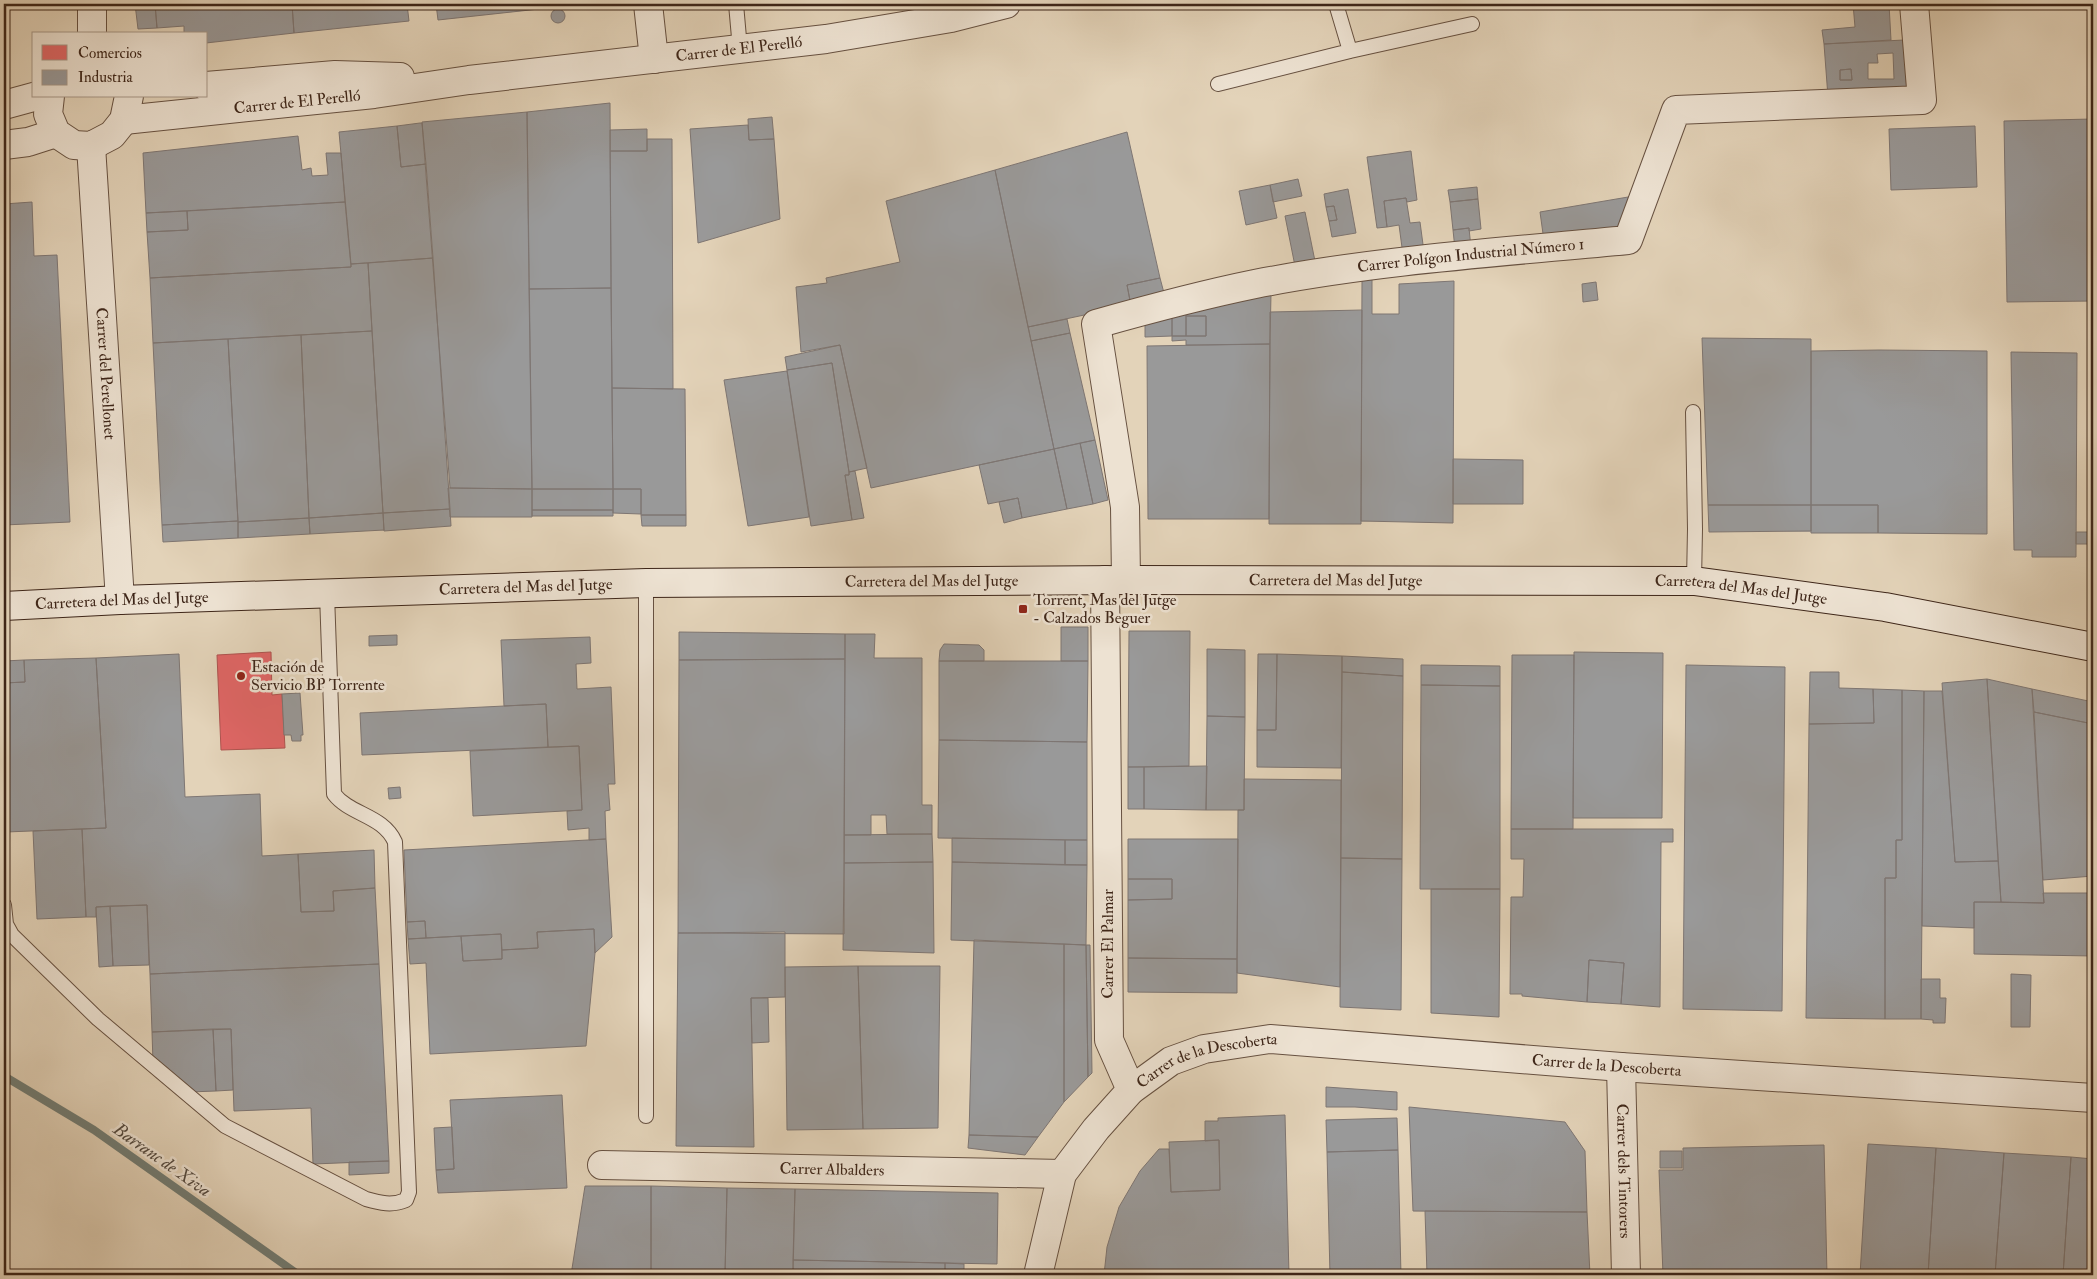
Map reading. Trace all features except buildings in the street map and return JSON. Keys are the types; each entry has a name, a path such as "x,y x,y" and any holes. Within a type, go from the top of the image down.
{"street":[{"path":"92,4 92,32"},
{"path":"648,4 654,59"},
{"name":"Carrer de El Perelló","path":"127,108 374,94 469,80 826,39 951,18 1006,4"},
{"name":"Carrer Polígon Industrial Número 1","path":"1116,580 1125,507 1096,324 1170,302 1266,282 1374,266 1628,240 1676,110 1922,100 1914,4"},
{"name":"Carrer de El Perelló","path":"208,86 335,75 469,80"},
{"path":"4,106 32,97"},
{"path":"50,98 48,114 56,133 74,145 91,146 112,135 127,108"},
{"path":"4,145 28,142 56,133"},
{"name":"Carrer del Perellonet","path":"91,146 120,600"},
{"name":"Carretera del Mas del Jutge","path":"4,606 120,600 646,583 1116,580 1694,581 1885,607 2093,647"},
{"name":"Carrer El Palmar","path":"1116,580 1109,1040 1131,1090"},
{"name":"Carrer de la Descoberta","path":"1131,1090 1171,1061 1204,1049 1270,1039 1621,1066 2093,1098"},
{"name":"Carrer dels Tintorers","path":"1621,1066 1626,1275"},
{"path":"1038,1275 1062,1174 1096,1129 1131,1090"},
{"name":"Carrer Albalders","path":"602,1164 1062,1174"}],"lane":[{"path":"736,4 740,49"},
{"path":"1336,4 1350,51"},
{"path":"1218,84 1350,51 1472,24"},
{"path":"1693,412 1694,581"},
{"path":"646,583 646,1116"},
{"path":"4,905 6,924 12,936 98,1019 225,1126 366,1200 383,1204 398,1203 406,1200 409,1192 395,842 391,832 384,825 340,802 334,794 327,594"}],"waterway":[{"name":"Barranc de Xiva","path":"4,1076 94,1130 299,1275"}],"place":[{"name":"Torrent, Mas del Jutge - Calzados Beguer","path":"1023,609"},
{"name":"Estación de Servicio BP Torrente","path":"241,676"}]}
